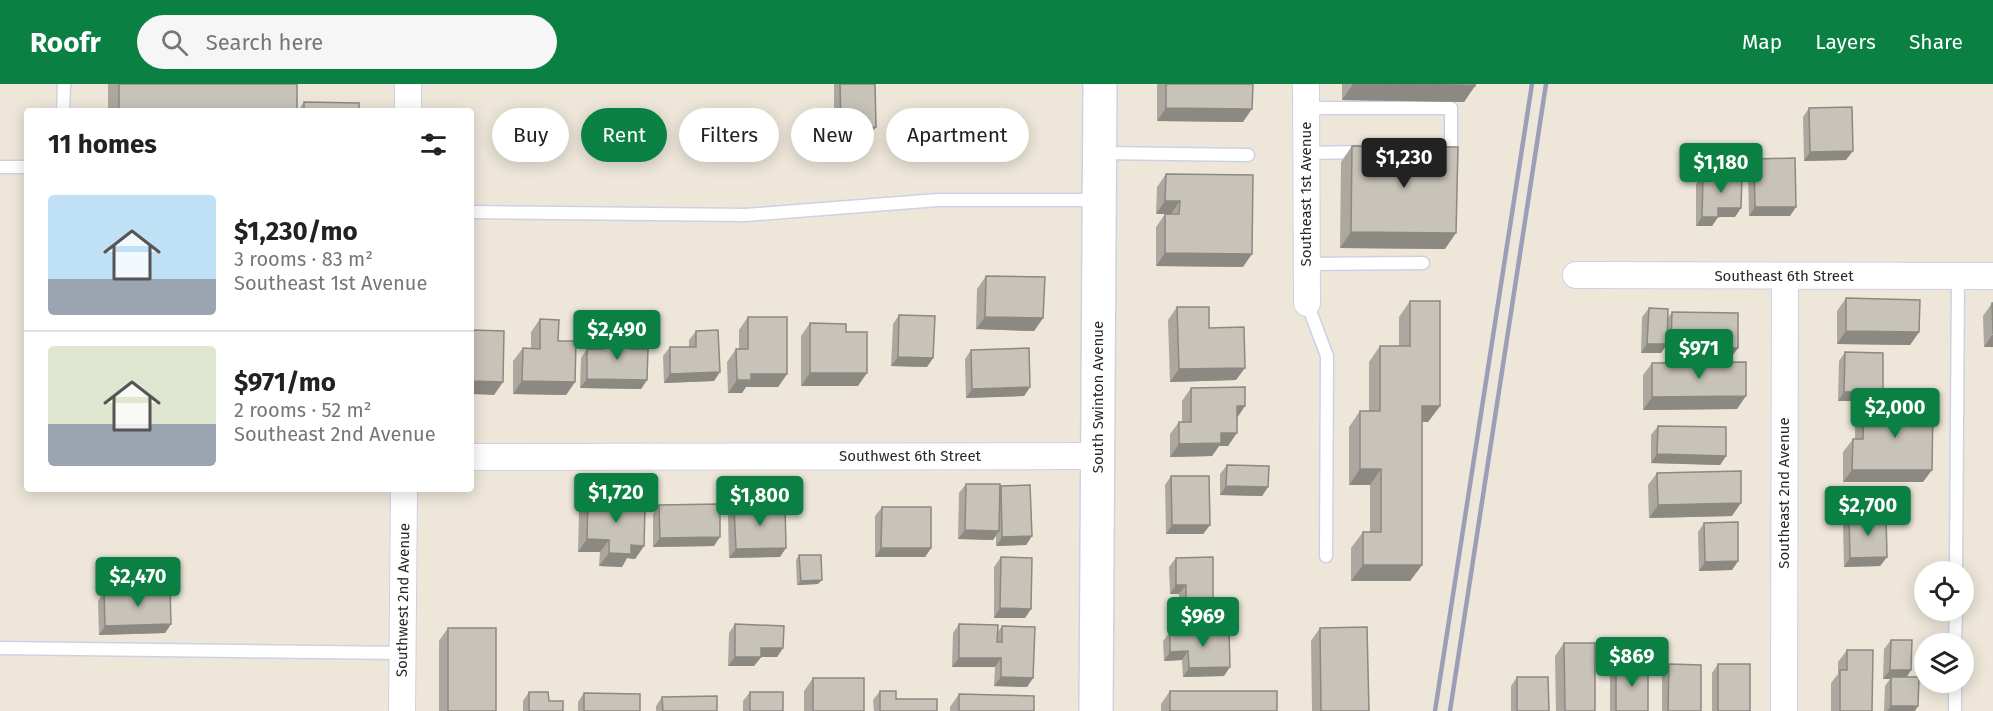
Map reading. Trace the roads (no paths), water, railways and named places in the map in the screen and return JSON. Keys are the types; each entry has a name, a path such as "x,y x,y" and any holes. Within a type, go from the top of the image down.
{"street":[{"path":"408,84 408,108"},
{"name":"South Swinton Avenue","path":"1096,711 1100,84"},
{"name":"Southeast 1st Avenue","path":"1306,96 1307,303"},
{"name":"Southeast 6th Street","path":"1576,275 1993,276"},
{"name":"Southeast 2nd Avenue","path":"1784,711 1785,276"},
{"name":"Southwest 6th Street","path":"474,457 1098,456"},
{"name":"Southwest 2nd Avenue","path":"402,711 404,492"}],"lane":[{"path":"63,108 64,84"},
{"path":"1306,96 1451,108 1451,152 1429,152"},
{"path":"1306,153 1373,152"},
{"path":"1100,153 1248,155"},
{"path":"0,167 24,167"},
{"path":"474,212 746,215 938,200 1099,200"},
{"path":"1306,264 1423,263"},
{"path":"1956,561 1958,276"},
{"path":"1307,303 1327,356 1326,556"},
{"path":"0,648 402,652"},
{"path":"1955,693 1955,711"}],"railway":[{"path":"1435,711 1532,84"},
{"path":"1450,711 1546,84"}]}
